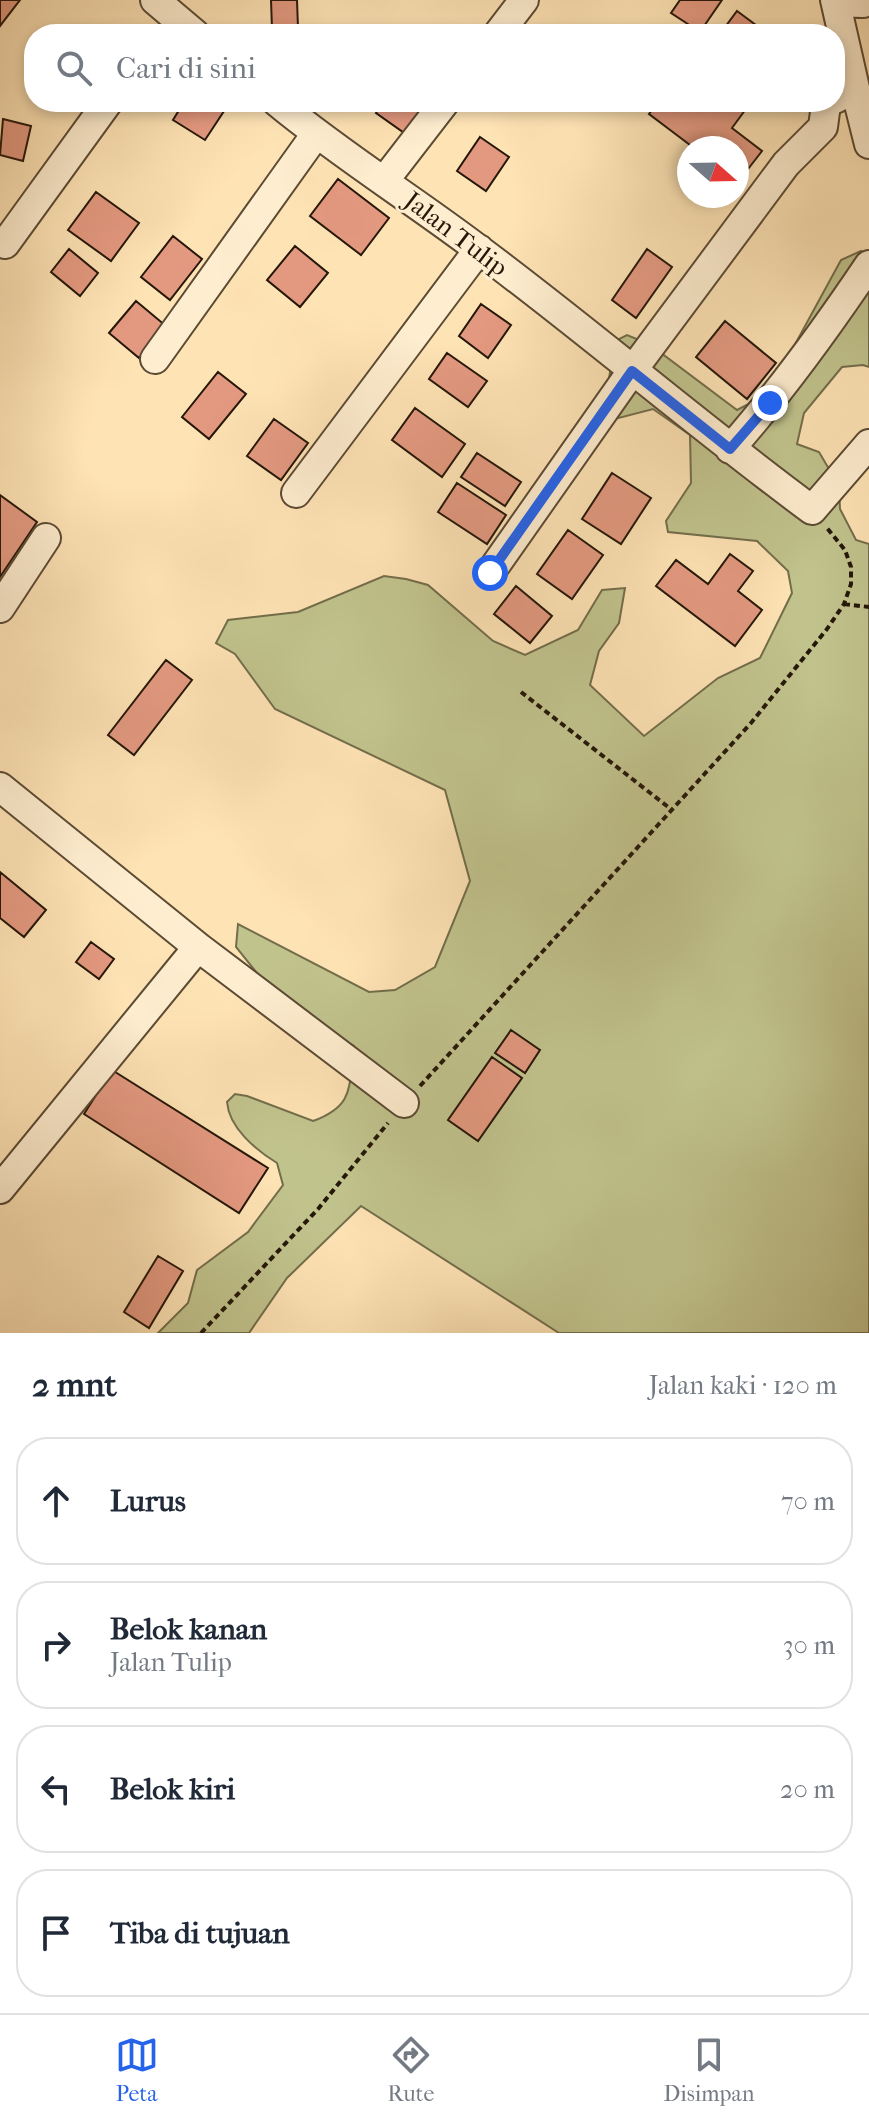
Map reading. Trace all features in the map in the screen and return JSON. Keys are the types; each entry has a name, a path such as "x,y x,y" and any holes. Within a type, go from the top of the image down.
{"street":[{"path":"506,24 524,0"},
{"path":"845,1 845,94 869,144"},
{"path":"5,244 101,112"},
{"name":"Jalan Tulip","path":"289,112 479,249 730,449 812,510"},
{"path":"384,181 437,112"},
{"path":"490,573 632,371 786,164 823,127 825,112"},
{"path":"155,359 316,134"},
{"path":"296,493 479,249"},
{"path":"730,449 770,403 869,265"},
{"path":"812,510 869,444"},
{"path":"0,608 46,538"},
{"path":"0,787 198,947 404,1103"},
{"path":"0,1189 198,947"}],"path":[{"path":"201,1333 318,1209 404,1103 751,723 844,604 851,584 851,567 845,550 812,510"},
{"path":"844,604 869,607"},
{"path":"521,692 672,810"}],"green space":[{"path":"861,251 869,257 869,367 842,367 804,413 797,444 819,452 839,486 840,509 856,540 869,544 869,1333 559,1333 361,1206 287,1278 249,1333 158,1333 188,1303 197,1270 248,1232 283,1185 277,1163 252,1145 238,1129 227,1102 235,1094 247,1096 313,1121 337,1108 350,1083 354,1046 281,1003 236,947 238,924 369,992 395,990 435,967 470,881 445,790 275,709 235,654 216,643 228,620 298,612 384,576 428,585 493,641 525,655 578,630 602,590 625,588 619,623 599,651 590,685 644,736 718,678 760,658 792,593 788,571 757,541 668,532 666,521 691,483 690,435 653,409 611,420 603,412 611,367 607,345 627,335 649,344 737,410 768,394 841,260"}],"building":[{"path":"0,0 20,0 0,26"},
{"path":"271,0 297,0 298,24 272,24"},
{"path":"680,0 722,0 706,24 688,24 671,13"},
{"path":"737,11 755,24 727,24"},
{"path":"178,112 223,112 205,140 173,120"},
{"path":"377,112 428,112 410,137"},
{"path":"650,112 744,112 732,128 742,136 678,136 649,114"},
{"path":"3,119 31,126 23,161 0,155"},
{"path":"480,137 509,157 486,191 457,171"},
{"path":"749,141 762,151 749,168"},
{"path":"338,179 389,218 361,255 310,216"},
{"path":"96,192 139,223 111,261 68,230"},
{"path":"173,236 202,259 170,300 141,277"},
{"path":"295,246 328,273 300,307 267,280"},
{"path":"69,249 98,273 80,296 51,272"},
{"path":"647,249 672,267 636,318 612,300"},
{"path":"136,301 166,326 139,358 109,333"},
{"path":"481,304 511,325 488,358 459,336"},
{"path":"725,321 776,363 747,399 696,357"},
{"path":"447,353 487,381 468,407 429,379"},
{"path":"218,372 246,394 209,439 182,417"},
{"path":"415,408 465,444 442,477 392,440"},
{"path":"274,419 308,443 281,480 247,456"},
{"path":"477,453 521,482 505,506 461,477"},
{"path":"612,473 651,498 621,544 582,519"},
{"path":"457,483 506,515 487,544 438,512"},
{"path":"0,495 37,522 0,577"},
{"path":"568,530 603,555 572,599 537,574"},
{"path":"730,554 753,571 738,591 762,610 735,646 656,586 676,560 708,584"},
{"path":"516,586 552,616 530,643 494,614"},
{"path":"166,660 192,680 134,755 108,735"},
{"path":"0,872 46,910 24,937 0,918"},
{"path":"91,942 114,959 99,979 76,962"},
{"path":"511,1030 540,1050 525,1073 495,1053"},
{"path":"492,1057 522,1078 478,1141 448,1120"},
{"path":"112,1070 268,1168 239,1213 84,1114"},
{"path":"158,1256 183,1271 149,1328 124,1312"}],"route":[{"path":"490,573 632,371 730,449 770,403"}]}
